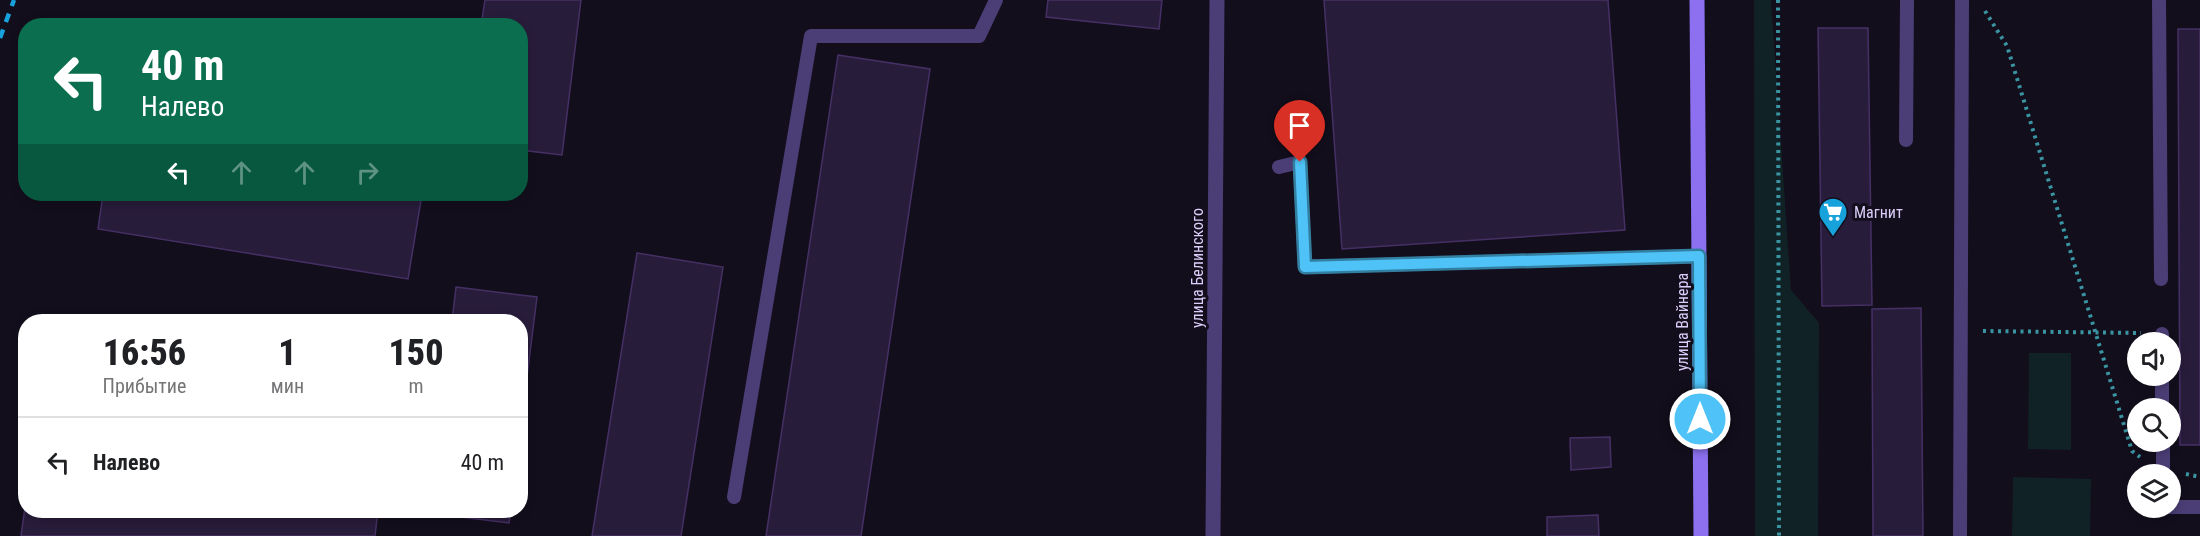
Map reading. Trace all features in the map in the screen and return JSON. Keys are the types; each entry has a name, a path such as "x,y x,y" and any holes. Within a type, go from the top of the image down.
{"main road":[{"name":"улица Вайнера","path":"1697,0 1701,536"}],"street":[{"name":"улица Белинского","path":"1213,536 1217,0"}],"lane":[{"path":"734,497 811,36 979,36 996,0"},
{"path":"1906,140 1907,0"},
{"path":"1960,536 1962,0"},
{"path":"2159,0 2161,279"},
{"path":"1279,167 1300,162 1305,267 1699,256"},
{"path":"2181,507 2200,507"}],"path":[{"path":"1778,0 1779,536"},
{"path":"1984,9 2007,46 2132,452 2151,464"},
{"path":"1960,330 2096,332 2127,335"}],"shaded area":[{"path":"1754,0 1771,0 1791,290 1819,323 1818,536 1755,536"},
{"path":"2029,353 2071,353 2071,450 2028,449"},
{"path":"2013,477 2091,479 2090,536 2012,536"}],"building":[{"path":"485,0 581,0 562,155 528,151 528,18 482,18"},
{"path":"1048,0 1162,0 1159,29 1046,17"},
{"path":"1324,0 1608,0 1625,230 1342,249"},
{"path":"1818,28 1868,28 1872,305 1822,306"},
{"path":"2178,29 2200,29 2200,445 2181,445"},
{"path":"838,55 930,69 861,536 766,536"},
{"path":"102,201 421,201 408,279 98,229"},
{"path":"637,253 723,267 681,536 592,536"},
{"path":"456,287 537,297 528,369 528,314 453,314"},
{"path":"1921,308 1923,536 1873,536 1872,309"},
{"path":"1610,437 1611,467 1571,470 1570,438"},
{"path":"1598,515 1599,536 1547,536 1547,517"},
{"path":"24,518 377,518 375,536 21,536"},
{"path":"468,518 510,518 509,523"}],"railway":[{"path":"0,38 14,0"}],"place":[{"name":"Магнит","path":"1833,238"}],"route":[{"path":"1300,162 1305,267 1699,256 1700,419"}]}
